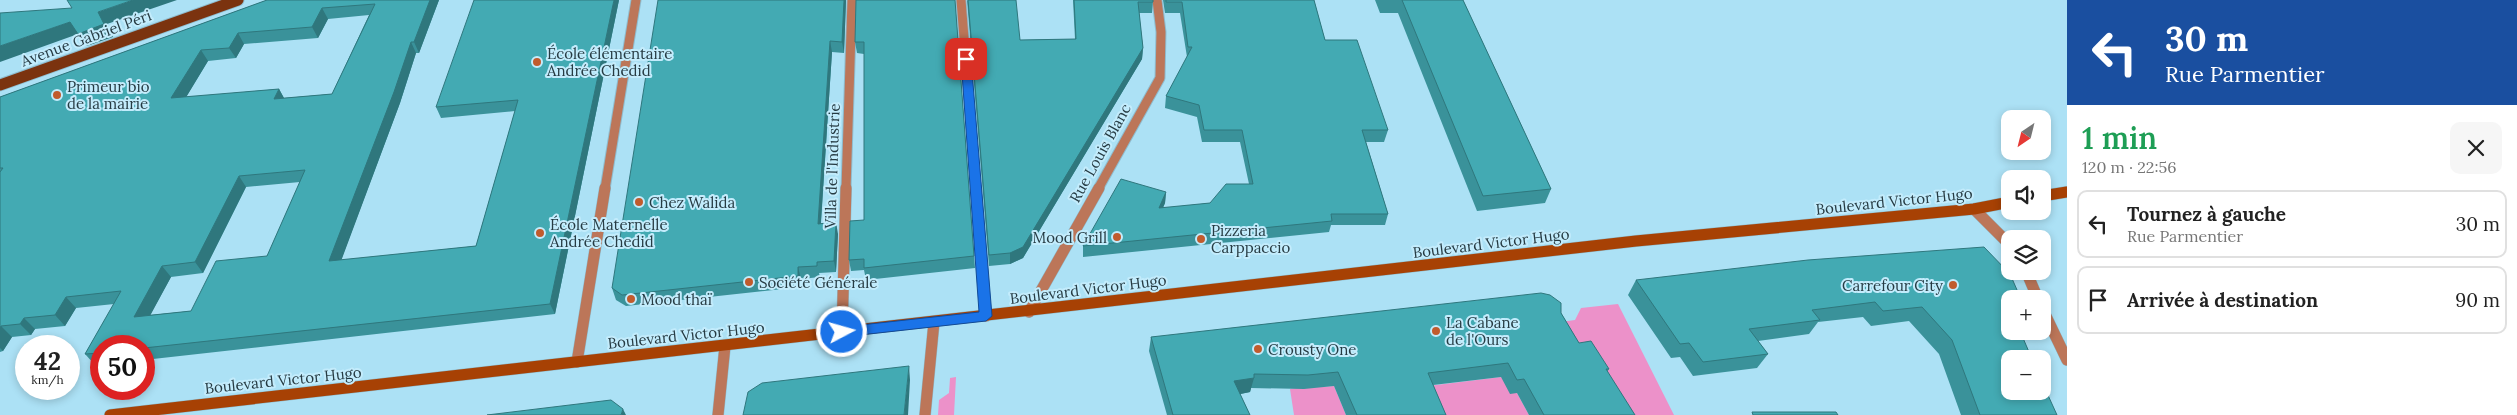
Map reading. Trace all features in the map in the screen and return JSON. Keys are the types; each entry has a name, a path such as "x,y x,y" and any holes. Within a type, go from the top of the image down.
{"main road":[{"name":"Avenue Gabriel Péri","path":"0,85 224,3 238,0"},
{"path":"2051,195 2067,192"},
{"name":"Boulevard Victor Hugo","path":"110,415 1029,312 1636,241 1974,209 2001,204"}],"street":[{"path":"577,362 636,0"},
{"name":"Villa de l'Industrie","path":"842,332 852,0"},
{"path":"961,0 986,316"},
{"name":"Rue Louis Blanc","path":"1029,312 1160,78 1161,32 1157,0"},
{"path":"1974,209 2001,236"},
{"path":"926,415 934,322"},
{"path":"2051,327 2067,360"},
{"path":"718,415 724,346"}],"shaded area":[{"path":"1618,304 1674,415 1608,415 1554,323 1575,320 1581,308"},
{"path":"956,377 954,415 938,415 939,400 949,393 950,378"},
{"path":"1501,377 1517,393 1529,415 1434,415 1412,388"},
{"path":"1319,384 1320,387 1334,386 1346,415 1294,415 1290,389"}],"building":[{"path":"67,0 133,0 98,12 104,24 78,34 70,22 0,46 0,13 72,8"},
{"path":"267,0 430,0 414,42 411,42 394,92 329,261 476,246 518,100 436,107 474,0 614,0 550,304 155,347 155,335 96,335 121,291 66,297 55,315 24,318 20,324 1,326 0,328 0,172 3,168 0,168 0,97","holes":["375,4 332,94 274,99 279,89 171,98 201,50 229,48 238,33 312,27 322,8","305,170 267,256 216,261 191,311 134,317 162,266 195,262 239,176"]},
{"path":"658,0 844,0 842,42 830,41 818,224 836,222 834,261 817,262 817,266 798,267 798,276 622,295 612,288"},
{"path":"856,0 955,0 974,256 864,268 864,259 849,260 850,221 864,220 864,42 855,42"},
{"path":"968,0 1016,0 1020,40 1076,39 1074,0 1153,0 1153,2 1138,2 1143,48 1023,247 1010,253 989,255"},
{"path":"1166,0 1314,0 1325,40 1357,40 1388,130 1362,130 1388,214 1331,214 1332,221 1083,246 1121,179 1166,192 1159,208 1210,203 1226,184 1253,184 1242,130 1204,130 1199,105 1166,96 1192,47 1188,47 1182,2 1166,2"},
{"path":"1402,0 1463,0 1551,189 1483,196"},
{"path":"1984,247 2001,265 2001,280 2013,280 2017,290 2001,290 2001,340 2024,340 2028,350 2001,350 2001,400 2050,400 2057,415 1980,415 1952,340 1922,307 1883,311 1875,302 1812,310 1820,320 1749,329 1768,354 1703,362 1689,343 1680,344 1636,280 1808,260"},
{"path":"1541,293 1550,295 1561,303 1561,313 1579,343 1591,341 1635,415 1544,415 1524,379 1517,380 1508,363 1428,373 1446,415 1357,415 1338,372 1308,375 1254,374 1254,378 1234,381 1250,415 1173,415 1151,337"},
{"path":"90,345 90,354 85,354"},
{"path":"909,366 904,415 743,415 748,392 762,383"},
{"path":"611,400 623,409 621,415 487,415"},
{"path":"1752,412 1836,412 1838,415 1753,415"}],"place":[{"name":"École élémentaire Andrée Chedid","path":"537,62"},
{"name":"Primeur bio de la mairie","path":"57,95"},
{"name":"Chez Walida","path":"639,202"},
{"name":"École Maternelle Andrée Chedid","path":"540,233"},
{"name":"Mood Grill","path":"1117,237"},
{"name":"Pizzeria Carppaccio","path":"1201,239"},
{"name":"Société Générale","path":"749,282"},
{"name":"Carrefour City","path":"1953,285"},
{"name":"Mood thaï","path":"631,299"},
{"name":"La Cabane de l'Ours","path":"1436,331"},
{"name":"Crousty One","path":"1258,349"}],"route":[{"path":"842,332 986,316 966,59"}]}
